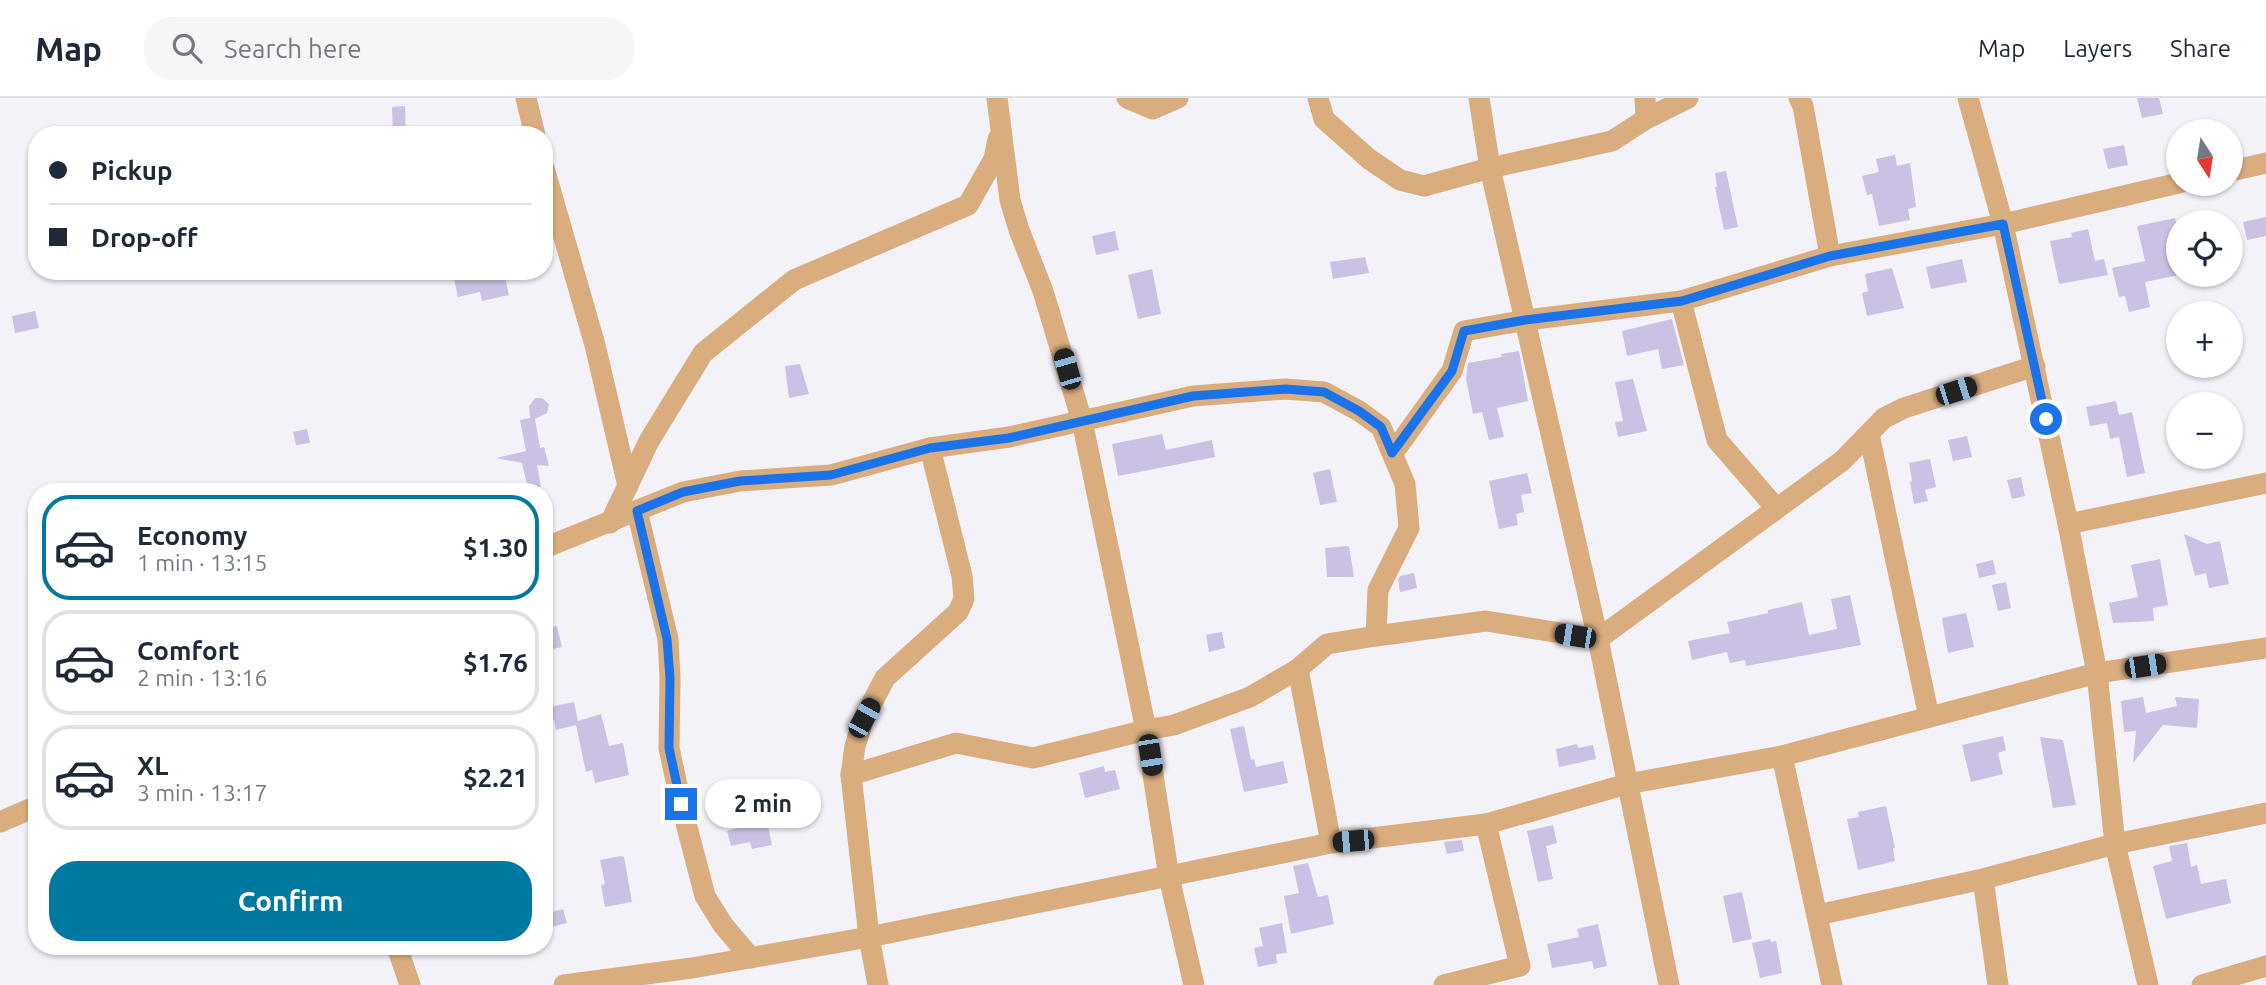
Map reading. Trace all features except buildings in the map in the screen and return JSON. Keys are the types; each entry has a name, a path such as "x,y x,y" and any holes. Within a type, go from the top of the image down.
{"street":[{"path":"526,98 532,126"},
{"path":"997,98 1010,200 1019,230 1044,290 1082,421 1146,730 1169,877 1194,985"},
{"path":"1127,98 1153,108 1178,98"},
{"path":"1318,98 1324,119 1368,159 1400,180 1424,186 1490,168 1612,141 1645,108 1688,98"},
{"path":"1479,98 1490,168 1598,639 1669,985"},
{"path":"1799,98 1803,106 1830,256"},
{"path":"1968,98 2003,224 2068,524 2097,673 2115,844 2148,985"},
{"path":"610,523 649,441 704,353 794,279 968,205 994,159 1000,123"},
{"path":"2244,168 2266,163"},
{"path":"1392,453 1452,371 1464,331 1525,320 1682,301 1830,256 2003,224 2166,186"},
{"path":"553,199 595,345 628,486"},
{"path":"1682,301 1717,440 1776,508"},
{"path":"851,775 956,743 1033,758 1174,725 1250,697 1298,669 1327,644 1486,621 1598,639 1842,461 1885,418 1904,408 2035,366"},
{"path":"553,545 683,492 740,481 831,475 930,448 1009,438 1193,396 1285,389 1324,392 1359,411 1381,427 1405,484 1409,528 1378,590 1376,636"},
{"path":"1869,434 1929,717"},
{"path":"878,985 869,937 851,775 855,746 864,718 886,678 958,612 964,599 962,576 930,448"},
{"path":"2068,524 2266,483"},
{"path":"637,511 667,639 670,678 669,748 681,804 705,896 723,925 751,958"},
{"path":"564,985 751,958 869,937 1331,843 1486,824 1627,784 1782,756 2097,673 2266,648"},
{"path":"1298,669 1331,843"},
{"path":"1782,756 1832,985"},
{"path":"0,822 28,810"},
{"path":"1817,915 1983,879 2115,844 2266,813"},
{"path":"1444,985 1522,976 1486,824"},
{"path":"1983,879 1998,985"},
{"path":"400,955 410,985"},
{"path":"2202,985 2266,966"}],"route":[{"path":"681,804 669,748 670,678 667,639 637,511 683,492 740,481 831,475 930,448 1009,438 1193,396 1285,389 1324,392 1359,411 1381,427 1392,453 1452,371 1464,331 1525,320 1682,301 1830,256 2003,224 2046,419"}]}
